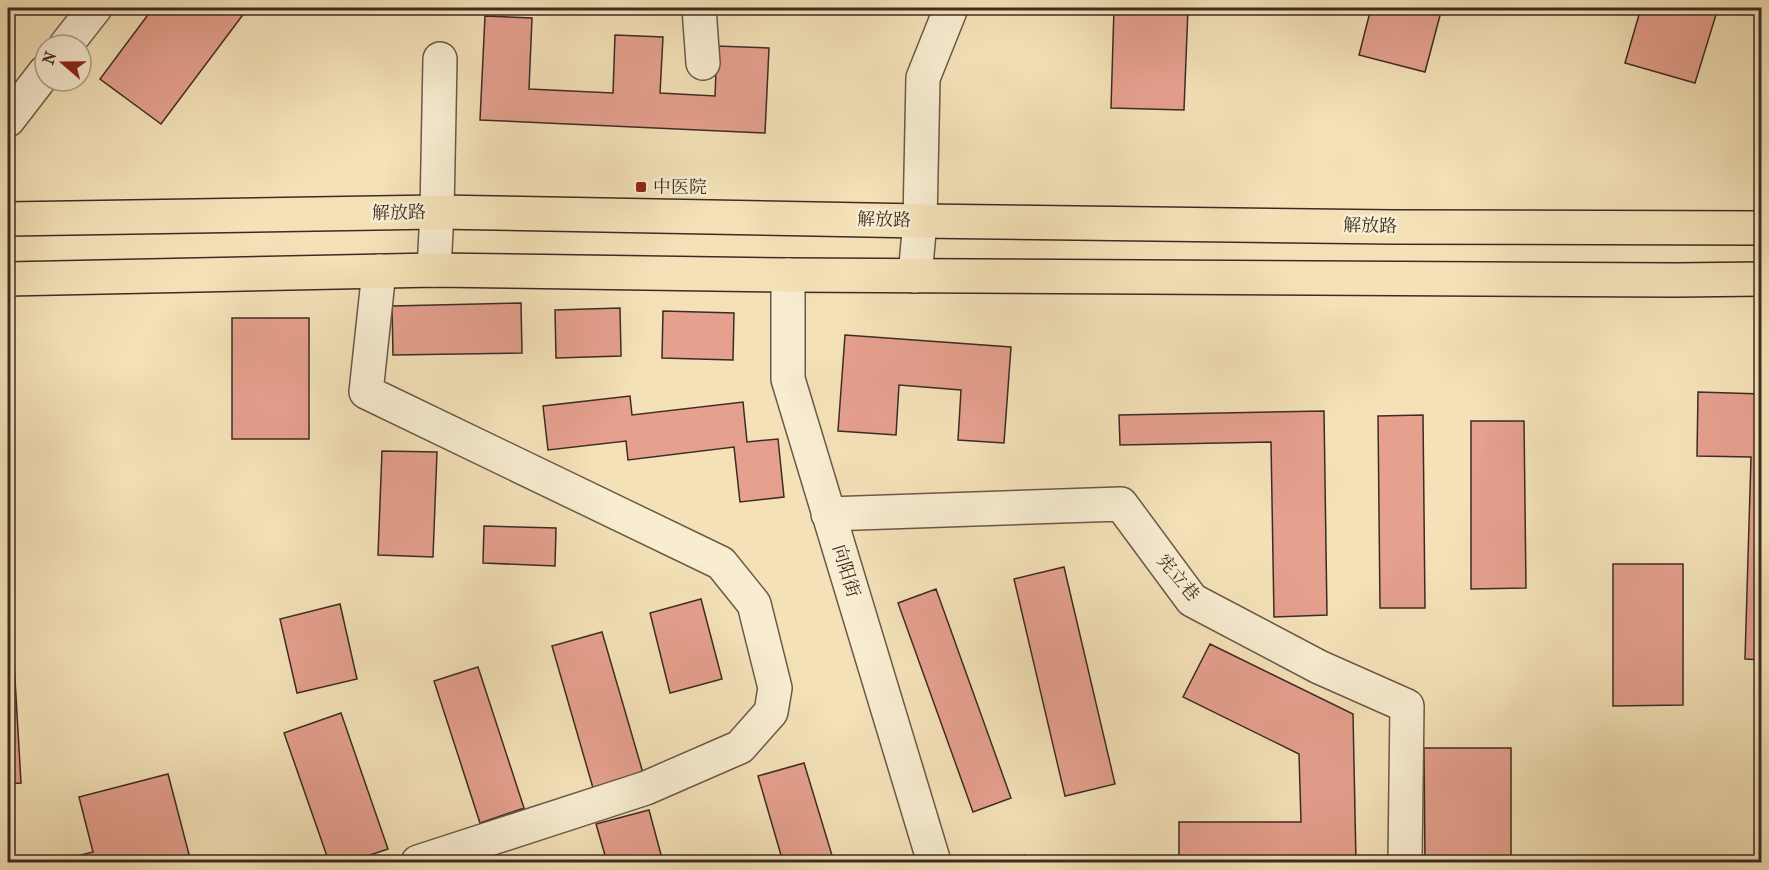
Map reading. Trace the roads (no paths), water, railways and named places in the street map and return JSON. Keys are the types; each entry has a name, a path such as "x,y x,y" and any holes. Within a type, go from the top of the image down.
{"main road":[{"name":"解放路","path":"8,219 437,212 1393,227 1761,228"},
{"path":"8,279 434,270 915,276 1761,279"}],"street":[{"path":"75,33 95,8"},
{"path":"699,8 703,63"},
{"path":"915,276 920,221 923,78 951,8"},
{"path":"434,270 440,59"},
{"path":"8,120 33,88"},
{"path":"379,271 366,392 721,563 754,604 774,688 771,712 740,747 646,788 418,862"},
{"name":"向阳街","path":"788,275 788,379 934,862"},
{"name":"宪立巷","path":"828,514 1121,504 1192,600 1319,667 1407,706 1405,862"}],"place":[{"name":"中医院","path":"641,187"}]}
